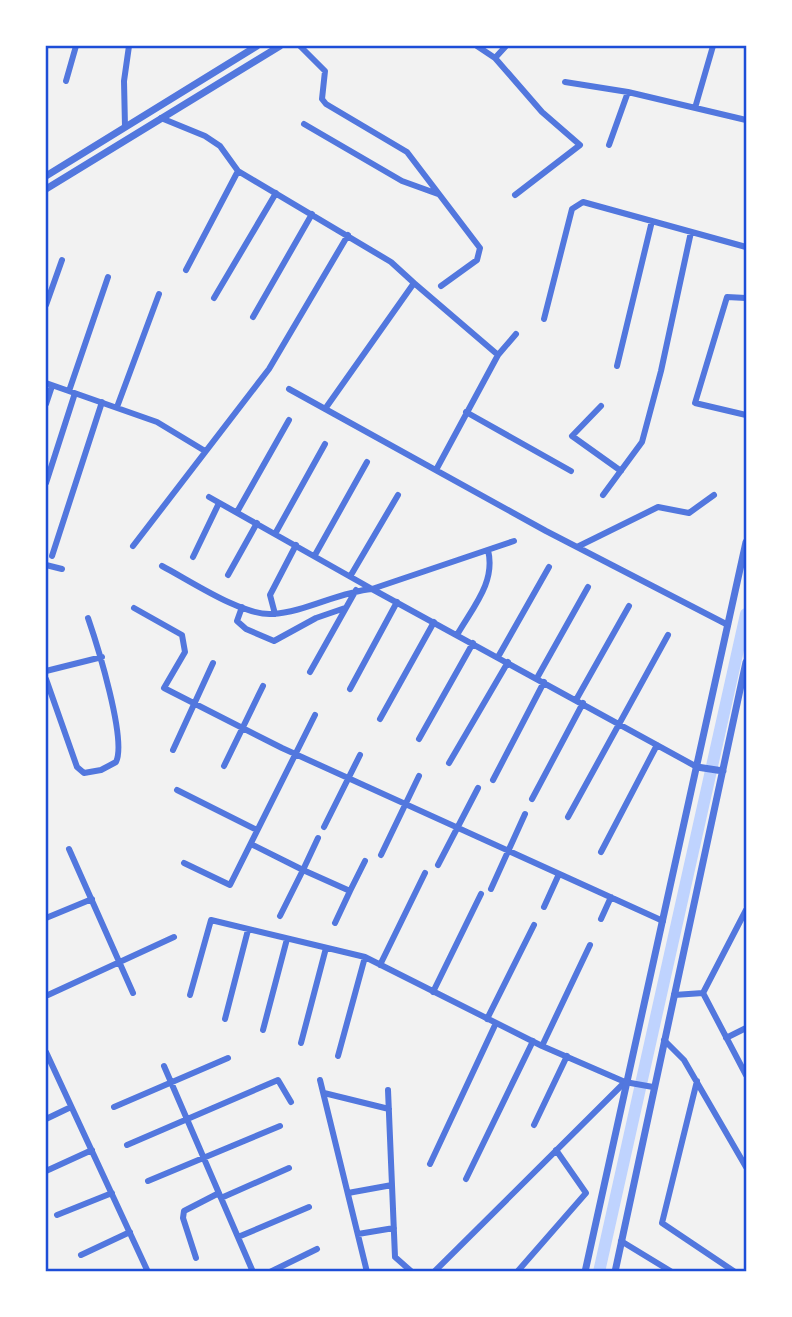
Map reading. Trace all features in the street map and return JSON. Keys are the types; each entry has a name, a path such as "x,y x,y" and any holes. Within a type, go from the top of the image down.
{"street":[{"path":"66,81 76,46"},
{"path":"125,127 124,81 130,46"},
{"path":"46,176 257,46"},
{"path":"46,189 279,46"},
{"path":"300,46 326,71 322,99 326,104 407,152 480,248 480,254 441,286"},
{"path":"477,46 495,58 542,112 580,145 515,195"},
{"path":"495,58 506,46"},
{"path":"695,108 713,46"},
{"path":"565,82 628,92 747,120"},
{"path":"609,145 628,92"},
{"path":"161,118 205,136 220,146 237,171 391,262 498,355"},
{"path":"304,124 402,181 440,195"},
{"path":"186,270 237,171"},
{"path":"214,298 275,193"},
{"path":"544,319 572,209 577,204 583,202 747,247"},
{"path":"253,317 312,214"},
{"path":"617,366 652,221"},
{"path":"603,495 642,442 691,232"},
{"path":"133,546 269,369 348,235"},
{"path":"46,305 62,260"},
{"path":"46,483 108,277"},
{"path":"325,409 414,283"},
{"path":"117,407 159,294"},
{"path":"747,298 727,297 695,403 747,415"},
{"path":"436,470 498,355 516,334"},
{"path":"46,404 49,384 158,422 205,451"},
{"path":"289,389 577,547 728,625"},
{"path":"52,556 102,402"},
{"path":"601,406 572,436 621,471"},
{"path":"466,412 570,471"},
{"path":"237,512 289,420"},
{"path":"275,534 325,444"},
{"path":"315,555 367,462"},
{"path":"351,575 398,495"},
{"path":"577,547 659,506 689,513 714,495"},
{"path":"209,497 697,767 723,771"},
{"path":"193,557 219,503"},
{"path":"228,575 257,523"},
{"path":"162,566 242,607 257,613 275,614 356,590 372,589 514,541"},
{"path":"585,1272 625,1082 747,542"},
{"path":"275,614 270,595 296,545"},
{"path":"457,635 490,579 492,566 488,550"},
{"path":"46,565 62,569"},
{"path":"498,656 549,567"},
{"path":"493,780 588,587"},
{"path":"310,672 356,590"},
{"path":"350,689 397,602"},
{"path":"533,799 629,606"},
{"path":"242,607 236,617 237,621 246,629 274,641 316,618 345,608"},
{"path":"134,608 182,635 185,652 164,688 296,754 663,921"},
{"path":"46,678 77,767 84,773 101,770 116,762 119,756 102,657 88,618"},
{"path":"380,719 434,622"},
{"path":"568,817 668,635"},
{"path":"419,739 473,643"},
{"path":"46,671 102,657"},
{"path":"449,763 508,662"},
{"path":"615,1272 747,662"},
{"path":"173,750 213,663"},
{"path":"224,766 263,686"},
{"path":"184,863 230,886 315,715"},
{"path":"601,852 657,745"},
{"path":"324,827 360,755"},
{"path":"381,855 419,776"},
{"path":"438,865 478,788"},
{"path":"177,790 257,830"},
{"path":"491,889 525,814"},
{"path":"280,915 318,838"},
{"path":"251,844 350,891"},
{"path":"69,849 133,993"},
{"path":"335,923 365,861"},
{"path":"380,965 425,873"},
{"path":"544,907 559,874"},
{"path":"433,992 481,894"},
{"path":"601,919 611,897"},
{"path":"46,918 92,899"},
{"path":"703,993 747,910"},
{"path":"190,995 208,922 211,920 365,957 533,1041 625,1082 653,1087"},
{"path":"487,1019 534,925"},
{"path":"225,1019 248,930"},
{"path":"48,995 174,937"},
{"path":"263,1030 287,939"},
{"path":"542,1045 590,945"},
{"path":"301,1043 326,948"},
{"path":"338,1056 365,957"},
{"path":"674,995 703,993"},
{"path":"703,993 747,1075"},
{"path":"430,1164 496,1023"},
{"path":"726,1038 747,1028"},
{"path":"664,1040 684,1060 747,1167"},
{"path":"466,1179 533,1041"},
{"path":"46,1052 49,1066 92,1150 148,1271"},
{"path":"534,1125 567,1056"},
{"path":"114,1107 228,1058"},
{"path":"164,1066 253,1272"},
{"path":"127,1145 278,1080 283,1083 291,1102"},
{"path":"320,1080 368,1272"},
{"path":"696,1081 662,1223 735,1272"},
{"path":"434,1272 625,1082"},
{"path":"388,1090 395,1257 412,1272"},
{"path":"324,1093 389,1109"},
{"path":"46,1119 71,1107"},
{"path":"148,1181 280,1126"},
{"path":"46,1171 92,1150"},
{"path":"517,1272 586,1193 556,1150"},
{"path":"196,1258 183,1218 184,1211 289,1168"},
{"path":"348,1193 392,1185"},
{"path":"57,1215 112,1193"},
{"path":"238,1237 309,1207"},
{"path":"358,1234 394,1228"},
{"path":"81,1255 130,1232"},
{"path":"621,1241 672,1272"},
{"path":"270,1272 317,1248"}],"waterway":[{"path":"599,1272 746,614"}]}
